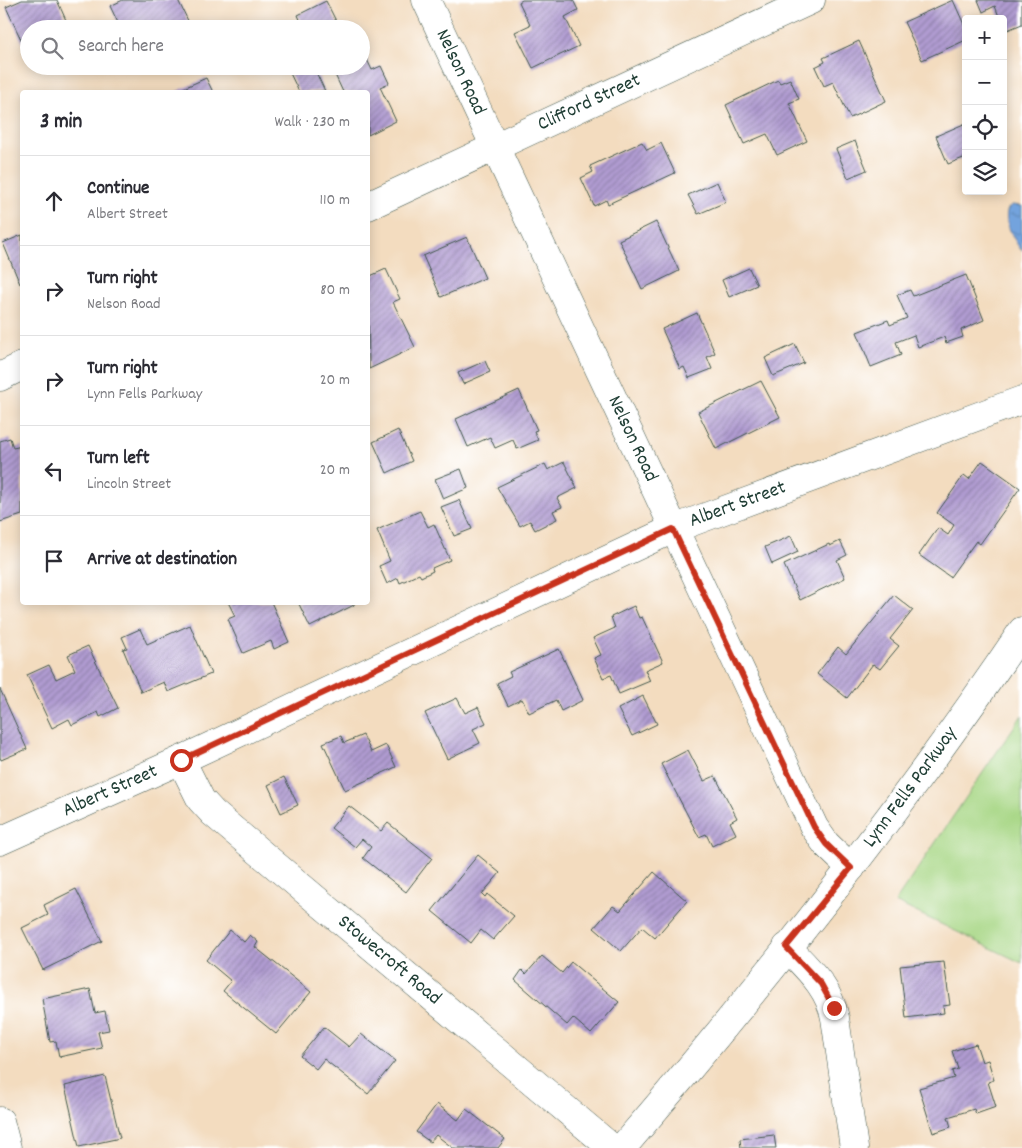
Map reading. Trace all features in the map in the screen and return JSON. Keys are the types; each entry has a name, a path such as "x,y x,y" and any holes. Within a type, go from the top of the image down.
{"street":[{"name":"Nelson Road","path":"426,0 814,827 826,844 851,868"},
{"name":"Clifford Street","path":"370,205 811,0"},
{"path":"0,377 20,367"},
{"name":"Albert Street","path":"0,841 181,760 673,529 1022,400"},
{"name":"Lynn Fells Parkway","path":"622,1148 851,868 918,780 1022,631"},
{"name":"Stowecroft Road","path":"181,760 201,800 213,814 612,1148"},
{"path":"786,947 821,984 831,1000 836,1018 854,1148"},
{"path":"0,1121 7,1148"}],"green space":[{"path":"1022,715 1022,963 895,902"}],"water":[{"path":"1012,205 1022,206 1022,251 1015,241 1007,220 1008,209"}],"building":[{"path":"22,0 57,0 66,20 20,20 20,37 6,7"},
{"path":"123,0 178,0 188,20 117,20 110,6"},
{"path":"522,0 573,0 578,10 565,17 579,46 533,68 515,32 530,25 519,2"},
{"path":"953,0 962,20 962,42 922,60 904,22"},
{"path":"978,0 1022,0 1022,24 1007,30 1007,15 998,15 995,6 983,12"},
{"path":"326,1 336,20 300,20 298,15"},
{"path":"859,41 886,101 850,118 833,82 824,86 815,67 825,62 823,58"},
{"path":"370,66 372,70 381,66 389,83 380,87 396,121 370,134 370,90 342,90 335,75 370,75"},
{"path":"291,75 317,75 325,90 298,90"},
{"path":"206,78 212,90 179,90"},
{"path":"790,79 799,99 789,103 807,141 777,155 767,134 744,144 726,105 778,80 780,83"},
{"path":"962,125 962,159 948,164 936,136"},
{"path":"855,141 867,170 848,178 836,149"},
{"path":"642,142 647,150 661,143 675,173 608,204 606,200 594,206 581,178 593,172 590,166"},
{"path":"717,182 726,202 698,214 688,195"},
{"path":"656,222 679,271 642,289 619,240"},
{"path":"20,236 20,284 3,243"},
{"path":"467,237 485,278 441,297 423,256"},
{"path":"749,268 757,285 729,297 722,280"},
{"path":"386,269 400,299 393,302 415,347 370,369 370,276"},
{"path":"966,275 984,320 961,330 963,337 946,343 944,337 918,347 914,335 896,342 901,355 871,367 857,332 888,320 890,325 907,318 897,295 910,290 913,296"},
{"path":"697,313 715,353 707,357 712,369 689,378 684,367 680,369 662,329"},
{"path":"795,344 804,363 773,376 765,358"},
{"path":"485,361 490,372 463,384 458,373"},
{"path":"761,381 780,417 716,449 698,412"},
{"path":"519,390 537,430 534,431 538,440 517,449 513,440 495,448 490,437 468,447 456,419"},
{"path":"398,430 412,461 387,473 373,442"},
{"path":"10,438 13,448 20,446 20,516 0,522 0,441"},
{"path":"982,461 1020,488 980,544 976,541 950,577 919,555 938,528 948,535 954,525 937,513 964,475 969,479"},
{"path":"564,462 577,488 557,498 562,507 553,511 557,519 535,530 530,521 520,526 497,487 545,464 548,470"},
{"path":"461,469 468,488 443,499 435,479"},
{"path":"459,500 472,529 454,536 441,507"},
{"path":"420,511 428,527 434,524 450,560 432,568 433,571 421,577 419,574 400,583 398,578 387,584 379,566 390,561 377,530"},
{"path":"791,536 798,552 772,564 765,547"},
{"path":"840,541 847,555 837,560 845,578 800,600 784,565 829,544 830,546"},
{"path":"894,595 913,610 890,639 899,646 880,669 873,664 847,698 817,674 838,647 846,654"},
{"path":"230,605 272,605 289,642 274,649 271,641 243,653 228,619 235,616"},
{"path":"299,605 354,605 310,627"},
{"path":"634,606 639,618 642,617 663,662 645,670 650,681 619,694 611,675 603,678 594,658 601,655 593,638 615,628 611,617"},
{"path":"190,625 211,674 168,692 164,682 141,692 123,649 127,648 122,637 140,629 147,644"},
{"path":"88,646 118,708 100,717 98,712 72,725 69,719 52,728 27,675 49,665 56,679 75,670 68,655"},
{"path":"559,649 583,700 561,711 556,700 529,713 522,699 508,706 497,683 511,676 509,672"},
{"path":"0,689 27,749 1,760 0,757"},
{"path":"643,696 657,724 632,736 618,709"},
{"path":"457,698 465,713 478,707 486,723 473,729 480,743 447,759 425,713"},
{"path":"363,735 371,752 386,745 396,767 345,790 323,743 341,736 344,743"},
{"path":"688,750 704,781 715,776 737,818 730,822 736,834 712,846 706,834 699,837 661,764"},
{"path":"284,777 298,805 281,813 268,785"},
{"path":"349,806 381,831 388,823 432,858 406,892 363,858 371,847 362,839 355,847 331,828"},
{"path":"478,855 500,873 482,894 485,897 487,894 514,916 493,940 481,930 471,943 432,911"},
{"path":"654,872 687,901 655,938 642,927 621,951 594,928 613,906 620,911"},
{"path":"76,889 102,941 43,970 22,928 48,915 44,905"},
{"path":"230,930 244,942 250,935 258,942 255,947 311,992 276,1034 223,991 231,981 206,960"},
{"path":"542,956 562,973 571,962 619,1002 591,1034 573,1018 567,1025 515,980 522,970 526,974"},
{"path":"944,962 950,1005 943,1006 944,1013 906,1018 900,966"},
{"path":"90,989 95,1013 105,1011 109,1030 98,1032 102,1048 59,1057 56,1041 50,1042 42,999"},
{"path":"324,1027 349,1047 361,1034 395,1061 368,1094 324,1059 316,1069 300,1056"},
{"path":"976,1044 982,1062 988,1060 994,1080 988,1082 996,1107 976,1114 974,1109 948,1117 951,1127 933,1133 919,1088 954,1078 952,1071 958,1069 952,1051"},
{"path":"105,1076 120,1138 79,1147 65,1086"},
{"path":"437,1104 458,1120 466,1109 505,1139 498,1148 453,1148 436,1135 430,1142 416,1132"},
{"path":"774,1135 776,1148 741,1148 740,1139"}],"route":[{"path":"181,760 673,529 814,827 826,844 851,868 786,947 821,984 834,1008"}]}
